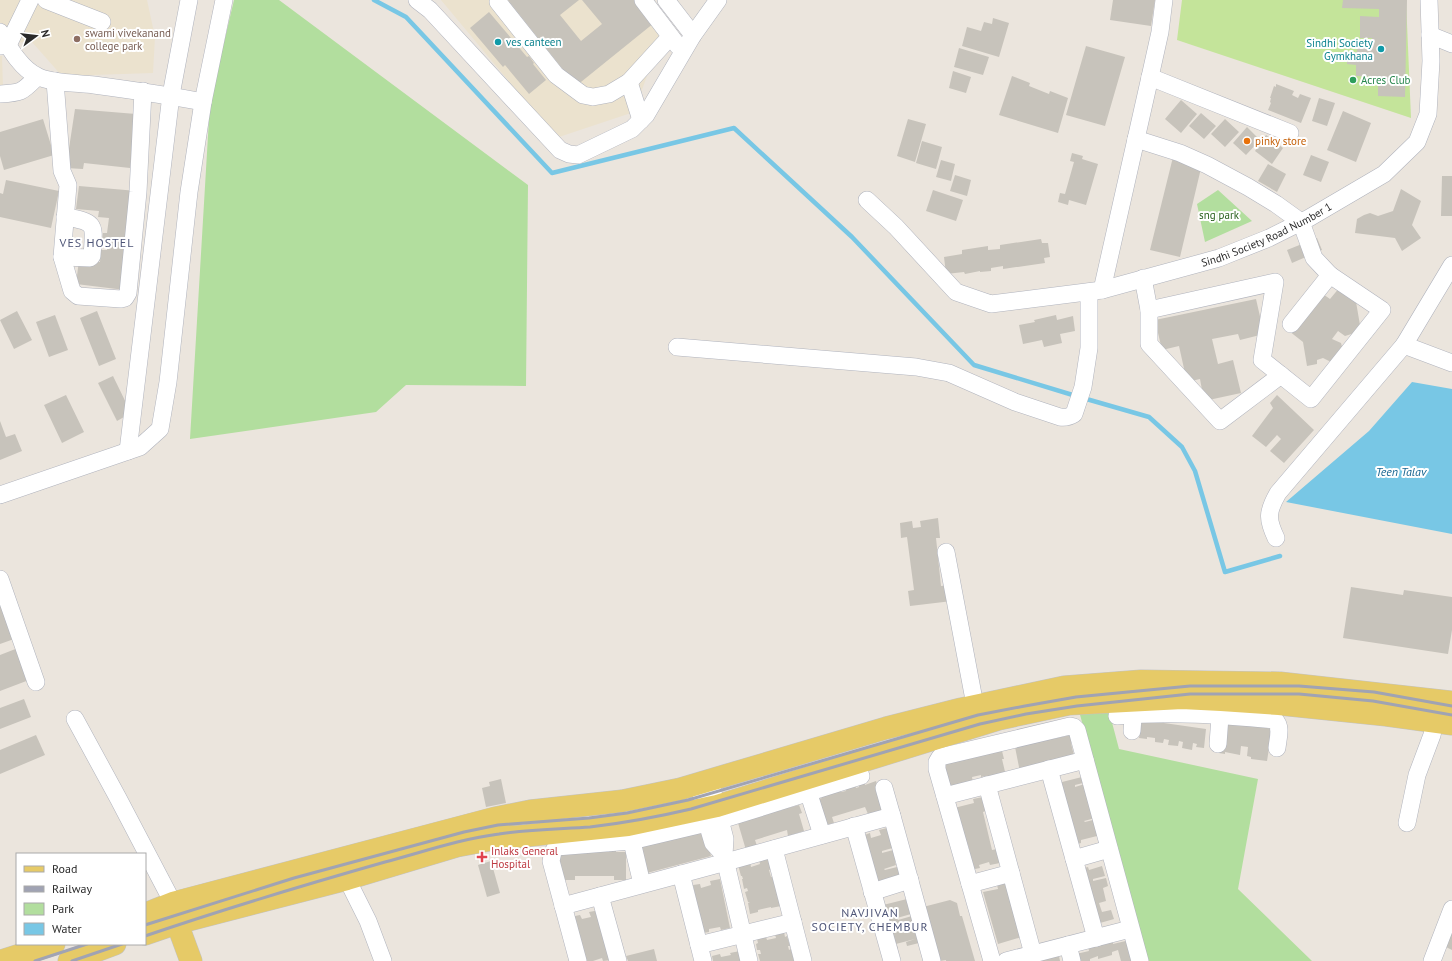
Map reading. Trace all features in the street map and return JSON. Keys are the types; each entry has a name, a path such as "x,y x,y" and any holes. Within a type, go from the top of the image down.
{"main road":[{"path":"1279,704 1280,683"},
{"path":"1221,699 1280,683 1452,702"},
{"path":"146,914 175,913 344,869 492,829 530,812 622,801 680,789 912,722 975,706 1064,687 1133,707 1182,698 1221,699 1401,717 1443,723"},
{"path":"492,829 630,833 712,815 865,768 918,744 999,719 1069,704 1090,694"},
{"path":"1401,717 1403,696"},
{"path":"912,722 918,744"},
{"path":"862,736 865,768"},
{"path":"146,933 175,913"},
{"path":"175,913 191,961"},
{"path":"1,961 51,945"},
{"path":"68,961 104,950"}],"street":[{"path":"30,0 3,41 25,67 37,77 55,81 171,95 203,102"},
{"path":"46,0 102,22"},
{"path":"128,451 171,95 190,0"},
{"path":"0,495 140,447 160,429 168,382 189,192 203,102 224,0"},
{"path":"417,0 430,10 560,150 569,154 578,155 632,129 646,115 693,35 718,0"},
{"path":"643,0 683,53"},
{"path":"666,0 693,35"},
{"path":"676,347 916,367 949,373 1015,402 1060,417 1074,414 1083,387 1095,291 1136,139 1160,32 1164,0"},
{"name":"Sindhi Society Road Number 1","path":"867,200 896,227 956,292 990,304 1095,291 1219,258 1270,238 1301,222 1384,174 1417,142 1428,114 1431,60 1430,0"},
{"path":"498,2 556,75 583,94 594,97 609,94 629,82 670,37"},
{"path":"1430,35 1452,44"},
{"path":"0,94 14,94 23,91 37,77"},
{"path":"1150,77 1290,134"},
{"path":"55,81 62,171 68,185 62,257 72,291 78,296 121,299 127,296 138,192 143,91"},
{"path":"629,82 641,120"},
{"path":"1136,139 1180,153 1208,165 1276,204 1301,222 1314,258 1330,275 1382,310 1311,399 1262,360 1275,282 1149,310"},
{"path":"62,257 90,258 92,256 94,233 90,224 84,220 65,217"},
{"path":"1276,538 1268,516 1272,503 1278,493 1404,345 1452,265"},
{"path":"1291,324 1330,275"},
{"path":"1143,278 1149,310 1149,344 1220,420 1281,375"},
{"path":"1404,345 1452,363"},
{"path":"946,552 975,706"},
{"path":"0,579 36,682"},
{"path":"1218,744 1221,699 1275,720 1279,727 1277,748"},
{"path":"74,719 118,798 145,853"},
{"path":"999,719 1005,740"},
{"path":"1407,823 1417,775 1432,735 1443,723"},
{"path":"992,961 937,769 937,762 940,757 1005,740 1070,726 1077,730 1130,929 1140,961"},
{"path":"945,796 1084,760"},
{"path":"1049,769 1096,938"},
{"path":"704,782 712,815 713,843 725,859 749,961"},
{"path":"987,785 1033,954"},
{"path":"807,786 822,835"},
{"path":"884,788 932,961"},
{"path":"563,906 681,874 725,859 774,849 892,816"},
{"path":"854,826 892,961"},
{"path":"578,961 552,861 553,852 556,848 630,833 642,884"},
{"path":"774,849 802,961"},
{"path":"1074,859 1109,849"},
{"path":"146,854 175,913"},
{"path":"344,869 368,921 383,961"},
{"path":"970,884 1011,873"},
{"path":"681,874 701,953 742,935 793,922"},
{"path":"872,892 910,880"},
{"path":"600,896 618,961"},
{"path":"1432,961 1452,910"},
{"path":"1006,961 1033,954 1070,953 1096,938 1130,929"}],"shaded area":[{"name":"swami vivekanand college park","path":"0,0 147,0 155,37 153,73 62,76 32,42 0,43"},
{"path":"441,0 646,0 666,23 634,112 556,138"},
{"path":"0,56 2,56 3,87 0,87"}],"green space":[{"path":"234,0 279,0 528,185 526,386 406,385 376,412 190,439 210,102"},
{"name":"Acres Club","path":"1182,0 1406,0 1411,118 1177,40"},
{"name":"sng park","path":"1218,190 1252,221 1205,242 1197,204"},
{"path":"1079,711 1109,711 1119,749 1258,779 1238,889 1312,961 1147,961"}],"water":[{"name":"Teen Talav","path":"1412,382 1452,389 1452,534 1286,502 1369,431"}],"building":[{"path":"508,0 579,0 560,15 581,41 602,24 582,0 636,0 654,23 576,86"},
{"path":"1113,0 1155,0 1151,26 1110,20"},
{"name":"Sindhi Society Gymkhana","path":"1343,0 1407,0 1405,97 1378,96 1378,77 1356,76 1356,65 1347,64 1347,52 1357,52 1357,45 1372,46 1372,38 1360,38 1360,16 1379,17 1379,9 1342,8"},
{"name":"ves canteen","path":"489,12 527,57 529,56 534,63 533,64 546,80 529,94 505,65 503,67 470,28"},
{"path":"993,18 1009,23 999,57 962,46 967,27 981,31 984,22 992,24"},
{"path":"1086,46 1125,57 1105,126 1066,115"},
{"path":"959,48 989,57 983,75 954,67"},
{"path":"953,71 971,77 966,93 949,88"},
{"path":"1012,76 1030,83 1029,86 1049,94 1050,91 1068,98 1058,133 999,115"},
{"path":"1276,84 1294,91 1292,95 1298,98 1300,94 1311,98 1301,123 1268,110 1271,103 1270,98"},
{"path":"1319,98 1335,103 1327,126 1312,121"},
{"path":"1181,100 1197,114 1181,133 1165,119"},
{"path":"75,109 136,114 130,168 84,163 83,169 66,168"},
{"path":"1343,111 1371,123 1356,162 1327,150"},
{"path":"1201,113 1216,126 1204,139 1189,126"},
{"path":"43,119 54,155 4,170 0,156 0,132"},
{"path":"908,119 926,124 915,162 897,156"},
{"path":"1225,119 1239,132 1225,147 1211,134"},
{"name":"pinky store","path":"1247,127 1260,140 1246,155 1233,143"},
{"path":"1266,135 1283,148 1272,164 1255,151"},
{"path":"922,141 942,147 936,169 916,163"},
{"path":"1072,153 1083,156 1082,159 1098,164 1086,205 1069,200 1068,205 1058,202 1060,193 1065,194 1074,162 1070,161"},
{"path":"1311,155 1329,162 1321,182 1303,175"},
{"path":"1173,157 1202,164 1180,257 1150,250"},
{"path":"941,160 955,164 951,181 936,177"},
{"path":"1268,164 1286,174 1277,192 1258,181"},
{"path":"955,175 971,180 967,196 950,191"},
{"path":"1442,176 1452,176 1452,216 1441,216"},
{"path":"6,180 59,191 51,228 0,217 0,193 3,194"},
{"path":"79,186 137,191 125,290 76,284 79,260 100,262 101,250 107,250 108,244 102,243 103,233 107,233 109,218 98,217 99,211 76,209"},
{"path":"1401,189 1421,201 1412,225 1421,238 1402,251 1395,238 1355,233 1357,219 1370,213 1378,216 1393,211"},
{"path":"933,190 963,200 956,221 926,211"},
{"path":"1317,238 1322,250 1292,263 1287,250"},
{"path":"1041,239 1042,243 1048,243 1050,257 1044,258 1045,263 1003,269 1003,266 991,268 991,271 980,271 965,274 964,272 946,274 944,257 962,254 962,250 988,246 988,250 1000,249 1000,245"},
{"path":"1340,287 1355,296 1361,331 1345,336 1338,331 1332,339 1341,343 1344,354 1331,362 1323,358 1317,360 1317,364 1307,366 1303,342 1289,331 1320,292 1330,299"},
{"path":"1256,299 1264,334 1240,340 1238,334 1212,339 1218,364 1233,360 1241,393 1204,401 1200,379 1187,382 1179,346 1162,350 1155,320"},
{"path":"17,311 32,340 14,349 0,320"},
{"path":"97,311 116,359 99,366 80,318"},
{"path":"55,315 68,350 49,357 36,322"},
{"path":"1056,315 1057,320 1073,316 1075,331 1060,334 1062,343 1044,347 1042,340 1023,344 1019,325 1035,322 1034,320"},
{"path":"113,376 131,413 117,421 98,383"},
{"path":"66,395 84,432 62,443 44,405"},
{"path":"1277,395 1314,430 1284,463 1270,451 1281,439 1277,435 1266,447 1252,436 1273,408 1270,403"},
{"path":"0,421 6,437 15,434 22,451 0,460"},
{"path":"938,518 940,538 936,538 941,586 950,585 952,601 910,606 908,591 914,590 907,537 901,538 900,523 912,521 913,528 921,527 920,521"},
{"path":"1351,587 1403,595 1404,590 1452,597 1452,630 1448,654 1343,638"},
{"path":"2,606 14,639 0,644 0,607"},
{"path":"18,648 29,680 0,691 0,655"},
{"path":"24,699 31,717 0,729 0,708"},
{"path":"1225,717 1272,729 1267,761 1251,759 1251,757 1247,756 1248,747 1241,746 1240,755 1225,752 1225,754 1219,753"},
{"path":"1142,720 1164,720 1164,723 1206,729 1204,748 1196,747 1197,744 1193,743 1192,750 1182,748 1183,742 1179,741 1178,746 1168,745 1169,740 1164,739 1163,743 1155,742 1155,738 1139,738"},
{"path":"36,735 45,755 0,774 0,750"},
{"path":"1071,735 1073,743 1071,743 1075,760 1020,772 1015,747"},
{"path":"1002,751 1004,759 1002,759 1006,776 987,778 986,776 981,777 981,775 972,777 973,783 946,789 941,765"},
{"path":"1086,776 1087,782 1075,785 1075,787 1088,783 1095,818 1084,821 1097,819 1101,835 1081,840 1081,843 1075,845 1058,783"},
{"path":"501,779 506,803 486,807 482,788 490,786 489,782"},
{"path":"865,781 865,785 876,781 885,809 868,814 865,807 832,817 834,823 822,826 814,800 822,798 821,793 827,792 829,795 828,790 839,787 841,792 846,791 844,786 855,783 856,788 859,787 858,783"},
{"path":"983,797 986,811 983,812 992,850 997,849 1000,863 990,865 989,862 979,865 980,868 970,870 971,857 968,845 964,846 963,829 960,818 957,819 954,808 974,803 973,799"},
{"path":"787,805 788,808 799,805 802,813 799,814 804,831 788,836 787,830 755,840 757,846 746,850 738,823 747,821 745,817 751,815 752,819 755,819 754,815 764,812 765,815 768,814 767,810 776,807 778,811 782,810 781,807"},
{"path":"887,828 896,847 882,851 882,853 897,849 899,861 895,862 896,865 884,869 902,867 905,877 875,885 862,836 870,833 871,838 881,835 879,830"},
{"path":"704,830 711,856 647,873 644,864 646,864 639,847"},
{"path":"609,848 616,848 616,852 626,852 626,880 614,880 614,876 575,876 575,880 558,880 558,852 606,849 606,852 609,852"},
{"path":"769,858 772,869 769,870 771,877 774,876 781,906 758,910 758,912 750,914 748,903 750,903 748,902 745,892 748,891 747,888 744,889 743,879 738,865 750,862 751,867 760,864 759,860"},
{"path":"491,861 500,893 487,897 478,865"},
{"path":"1102,866 1105,876 1093,879 1093,881 1106,878 1108,886 1103,888 1106,901 1099,903 1102,912 1111,910 1114,919 1100,923 1084,868 1088,867 1089,870"},
{"path":"720,879 730,928 721,930 720,927 709,929 709,932 703,933 693,885 700,884 701,888 711,885 710,881"},
{"path":"1005,882 1025,936 998,944 983,892 998,889 997,885"},
{"path":"907,899 911,914 897,918 898,920 912,916 919,943 907,946 906,942 915,939 892,945 897,945 898,949 891,951 879,906"},
{"path":"950,900 957,903 975,961 940,961 930,925 923,907"},
{"path":"600,910 612,960 603,961 602,958 593,961 581,961 570,917 580,915 582,919 591,917 589,912"},
{"path":"1452,923 1452,950 1442,945"},
{"path":"784,932 785,937 787,936 790,946 788,946 789,950 791,949 794,961 760,961 758,954 761,954 760,950 757,950 757,939 766,937 767,940 776,938 775,934"},
{"path":"1130,940 1136,961 1121,961 1118,950 1112,952 1112,955 1098,959 1098,956 1090,959 1090,961 1078,961 1076,954 1089,951 1088,947 1113,941 1113,944"},
{"path":"654,949 657,961 628,961 626,956"},
{"path":"740,951 742,961 713,961 712,956 720,954 721,957"},
{"path":"1059,956 1060,961 1040,961 1040,960"}],"waterway":[{"path":"374,0 406,17 552,173 734,128 852,237 974,365 1076,396"},
{"path":"1083,398 1149,417 1182,447 1195,471 1225,572 1280,556"}],"railway":[{"path":"146,925 294,878 464,832 498,825 589,818 627,813 688,800 978,715 1076,697 1190,686 1299,686 1374,692 1452,706"},
{"path":"146,936 294,888 456,842 510,832 590,827 640,820 678,812 980,724 1026,714 1077,706 1190,694 1299,694 1373,701 1452,715"},
{"path":"35,961 84,945"},
{"path":"72,961 119,945"}],"place":[{"name":"swami vivekanand college park","path":"77,39"},
{"name":"ves canteen","path":"498,42"},
{"name":"Sindhi Society Gymkhana","path":"1381,49"},
{"name":"Acres Club","path":"1353,80"},
{"name":"pinky store","path":"1247,141"},
{"name":"Inlaks General Hospital","path":"482,857"}],"district":[{"name":"VES HOSTEL","path":"97,243"},
{"name":"NAVJIVAN SOCIETY, CHEMBUR","path":"870,920"}]}
